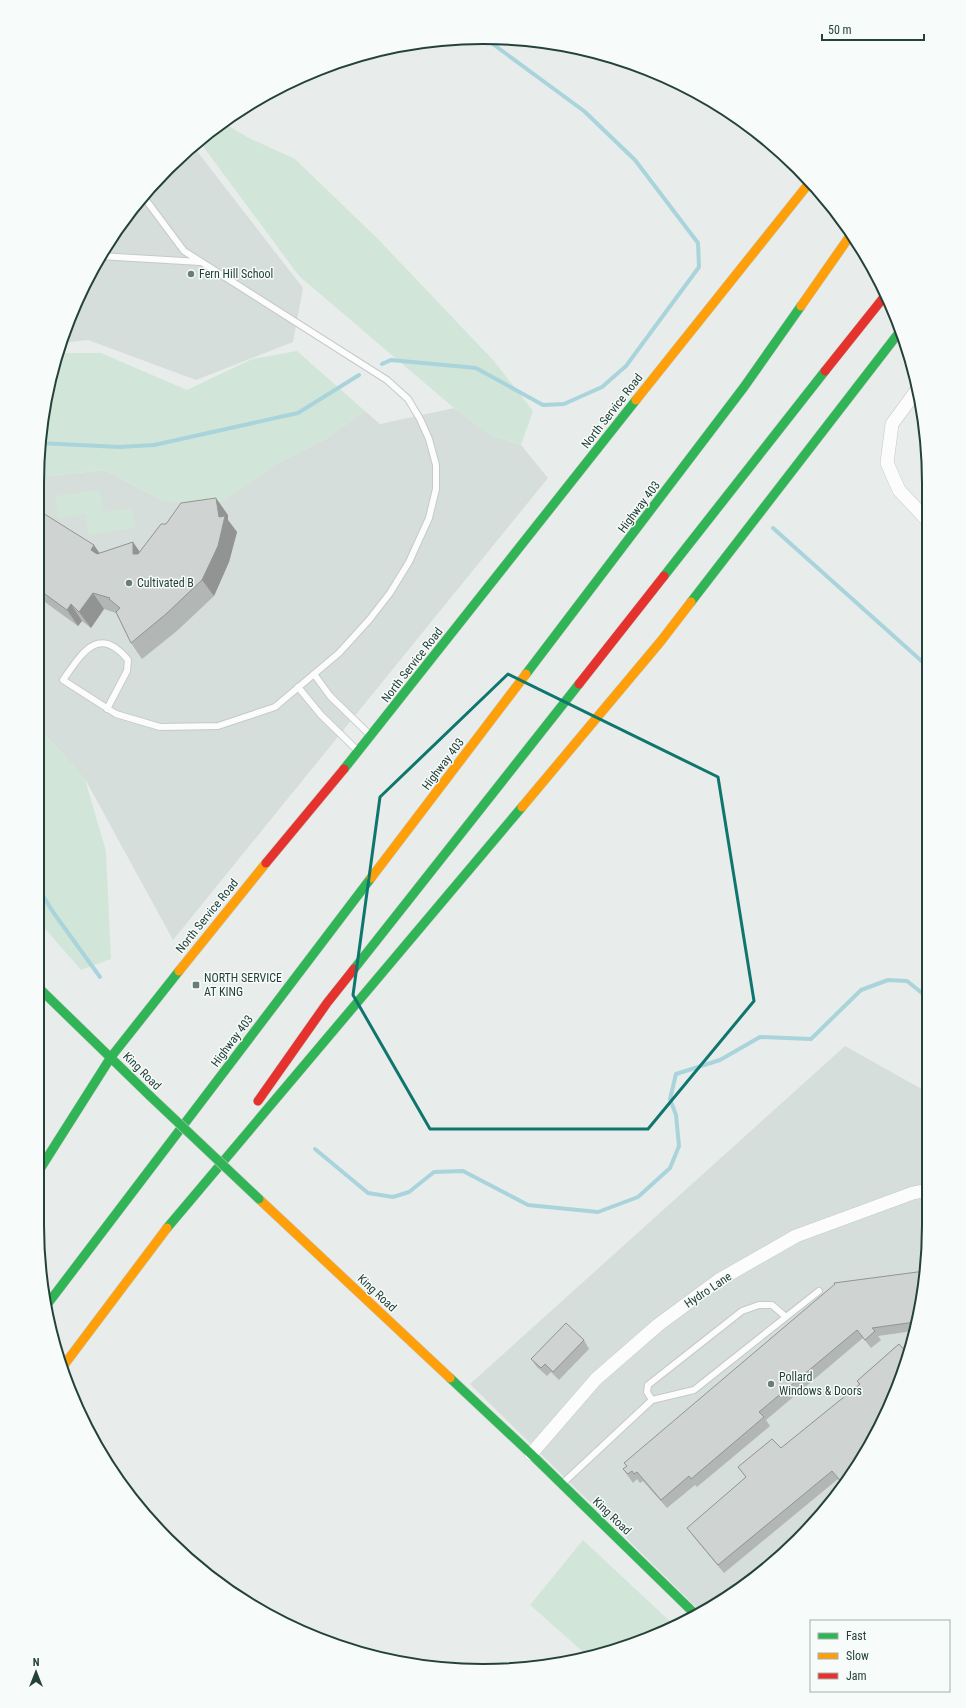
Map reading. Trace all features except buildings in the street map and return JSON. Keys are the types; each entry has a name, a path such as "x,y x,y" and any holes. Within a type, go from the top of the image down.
{"main road":[{"name":"North Service Road","path":"44,1163 111,1057 242,892 371,736 661,368 806,187"},
{"name":"Highway 403","path":"50,1300 744,388 848,238"},
{"path":"812,289 851,243"},
{"path":"254,1106 332,996 882,300"},
{"path":"182,1210 351,1012 661,641 897,336"},
{"name":"King Road","path":"44,993 150,1096 531,1454 692,1611"},
{"path":"66,1362 182,1210 241,1126"}],"street":[{"path":"913,395 892,424 887,463 899,490 922,515"},
{"name":"Hydro Lane","path":"531,1454 596,1379 658,1325 719,1280 796,1236 913,1193 922,1191"}],"lane":[{"path":"107,709 127,671 128,660 121,652 103,643 88,647 63,680 107,709 116,714 160,727 218,726 275,707 339,653 369,620 390,593 409,562 429,518 436,489 436,465 429,439 420,419 408,399 387,380 184,251 147,201"},
{"path":"107,256 201,262"},
{"path":"314,674 330,696 371,736"},
{"path":"298,687 321,715 358,752"},
{"path":"562,1484 652,1400 694,1390 820,1291"},
{"path":"652,1400 647,1392 648,1385 742,1311 759,1305 772,1305 786,1317"}],"highlighted area":[{"path":"508,674 718,777 754,1001 648,1129 430,1129 353,995 380,797"}],"shaded area":[{"name":"Fern Hill School","path":"197,151 303,288 293,342 196,380 88,340 67,342 77,315 103,263 118,239 153,194"},
{"path":"454,408 491,435 521,445 548,478 173,940 85,779 44,734 44,476 105,470 165,502 280,462 325,439 365,411 380,424"},
{"path":"845,1046 922,1089 922,1225 918,1282 914,1311 907,1339 889,1393 877,1419 848,1469 813,1514 772,1555 727,1590 697,1608 470,1384"}],"green space":[{"path":"228,126 249,138 295,159 377,238 494,361 533,411 521,445 491,435 454,408 299,276 203,146"},
{"path":"297,351 365,411 325,439 280,462 222,502 165,502 105,470 44,476 45,454 52,397 64,353 101,353 187,390 252,359"},
{"path":"100,490 104,512 132,508 135,528 89,535 86,514 58,518 55,496"},
{"path":"44,734 85,779 106,851 111,959 81,970 44,928"},
{"path":"583,1540 671,1622 624,1641 584,1652 530,1605"}],"waterway":[{"path":"382,364 391,360 476,368 543,405 564,404 602,387 626,366 699,267 698,243 635,160 584,111 493,44"},
{"path":"46,443 119,447 154,445 298,413 359,375"},
{"path":"773,528 922,661"},
{"path":"44,897 100,977"},
{"path":"315,1149 368,1193 393,1197 409,1192 434,1172 463,1171 528,1205 598,1212 638,1197 670,1168 679,1146 676,1115 670,1099 676,1074 720,1060 760,1037 811,1039 861,990 888,980 907,981 922,993"}],"traffic: fast":[{"path":"526,674 744,387 801,306"},
{"path":"691,602 897,336"},
{"path":"664,576 825,371"},
{"path":"344,769 636,400"},
{"path":"354,969 579,684"},
{"path":"167,1228 522,807"},
{"path":"50,1300 371,878"},
{"path":"44,1163 111,1057 179,971"},
{"path":"44,993 150,1096"},
{"path":"150,1096 259,1199"},
{"path":"450,1378 531,1454 692,1611"}],"traffic: slow":[{"path":"636,400 806,187"},
{"path":"801,306 848,239"},
{"path":"522,807 661,641 691,602"},
{"path":"371,878 526,674"},
{"path":"179,971 266,863"},
{"path":"259,1199 450,1378"},
{"path":"66,1362 167,1228"}],"traffic: jam":[{"path":"825,371 882,300"},
{"path":"579,684 664,576"},
{"path":"266,863 344,769"},
{"path":"258,1101 327,1003 354,969"}],"place":[{"name":"Fern Hill School","path":"191,274"},
{"name":"Cultivated B","path":"129,583"},
{"name":"NORTH SERVICE AT KING","path":"196,985"},
{"name":"Pollard Windows & Doors","path":"771,1384"}]}
